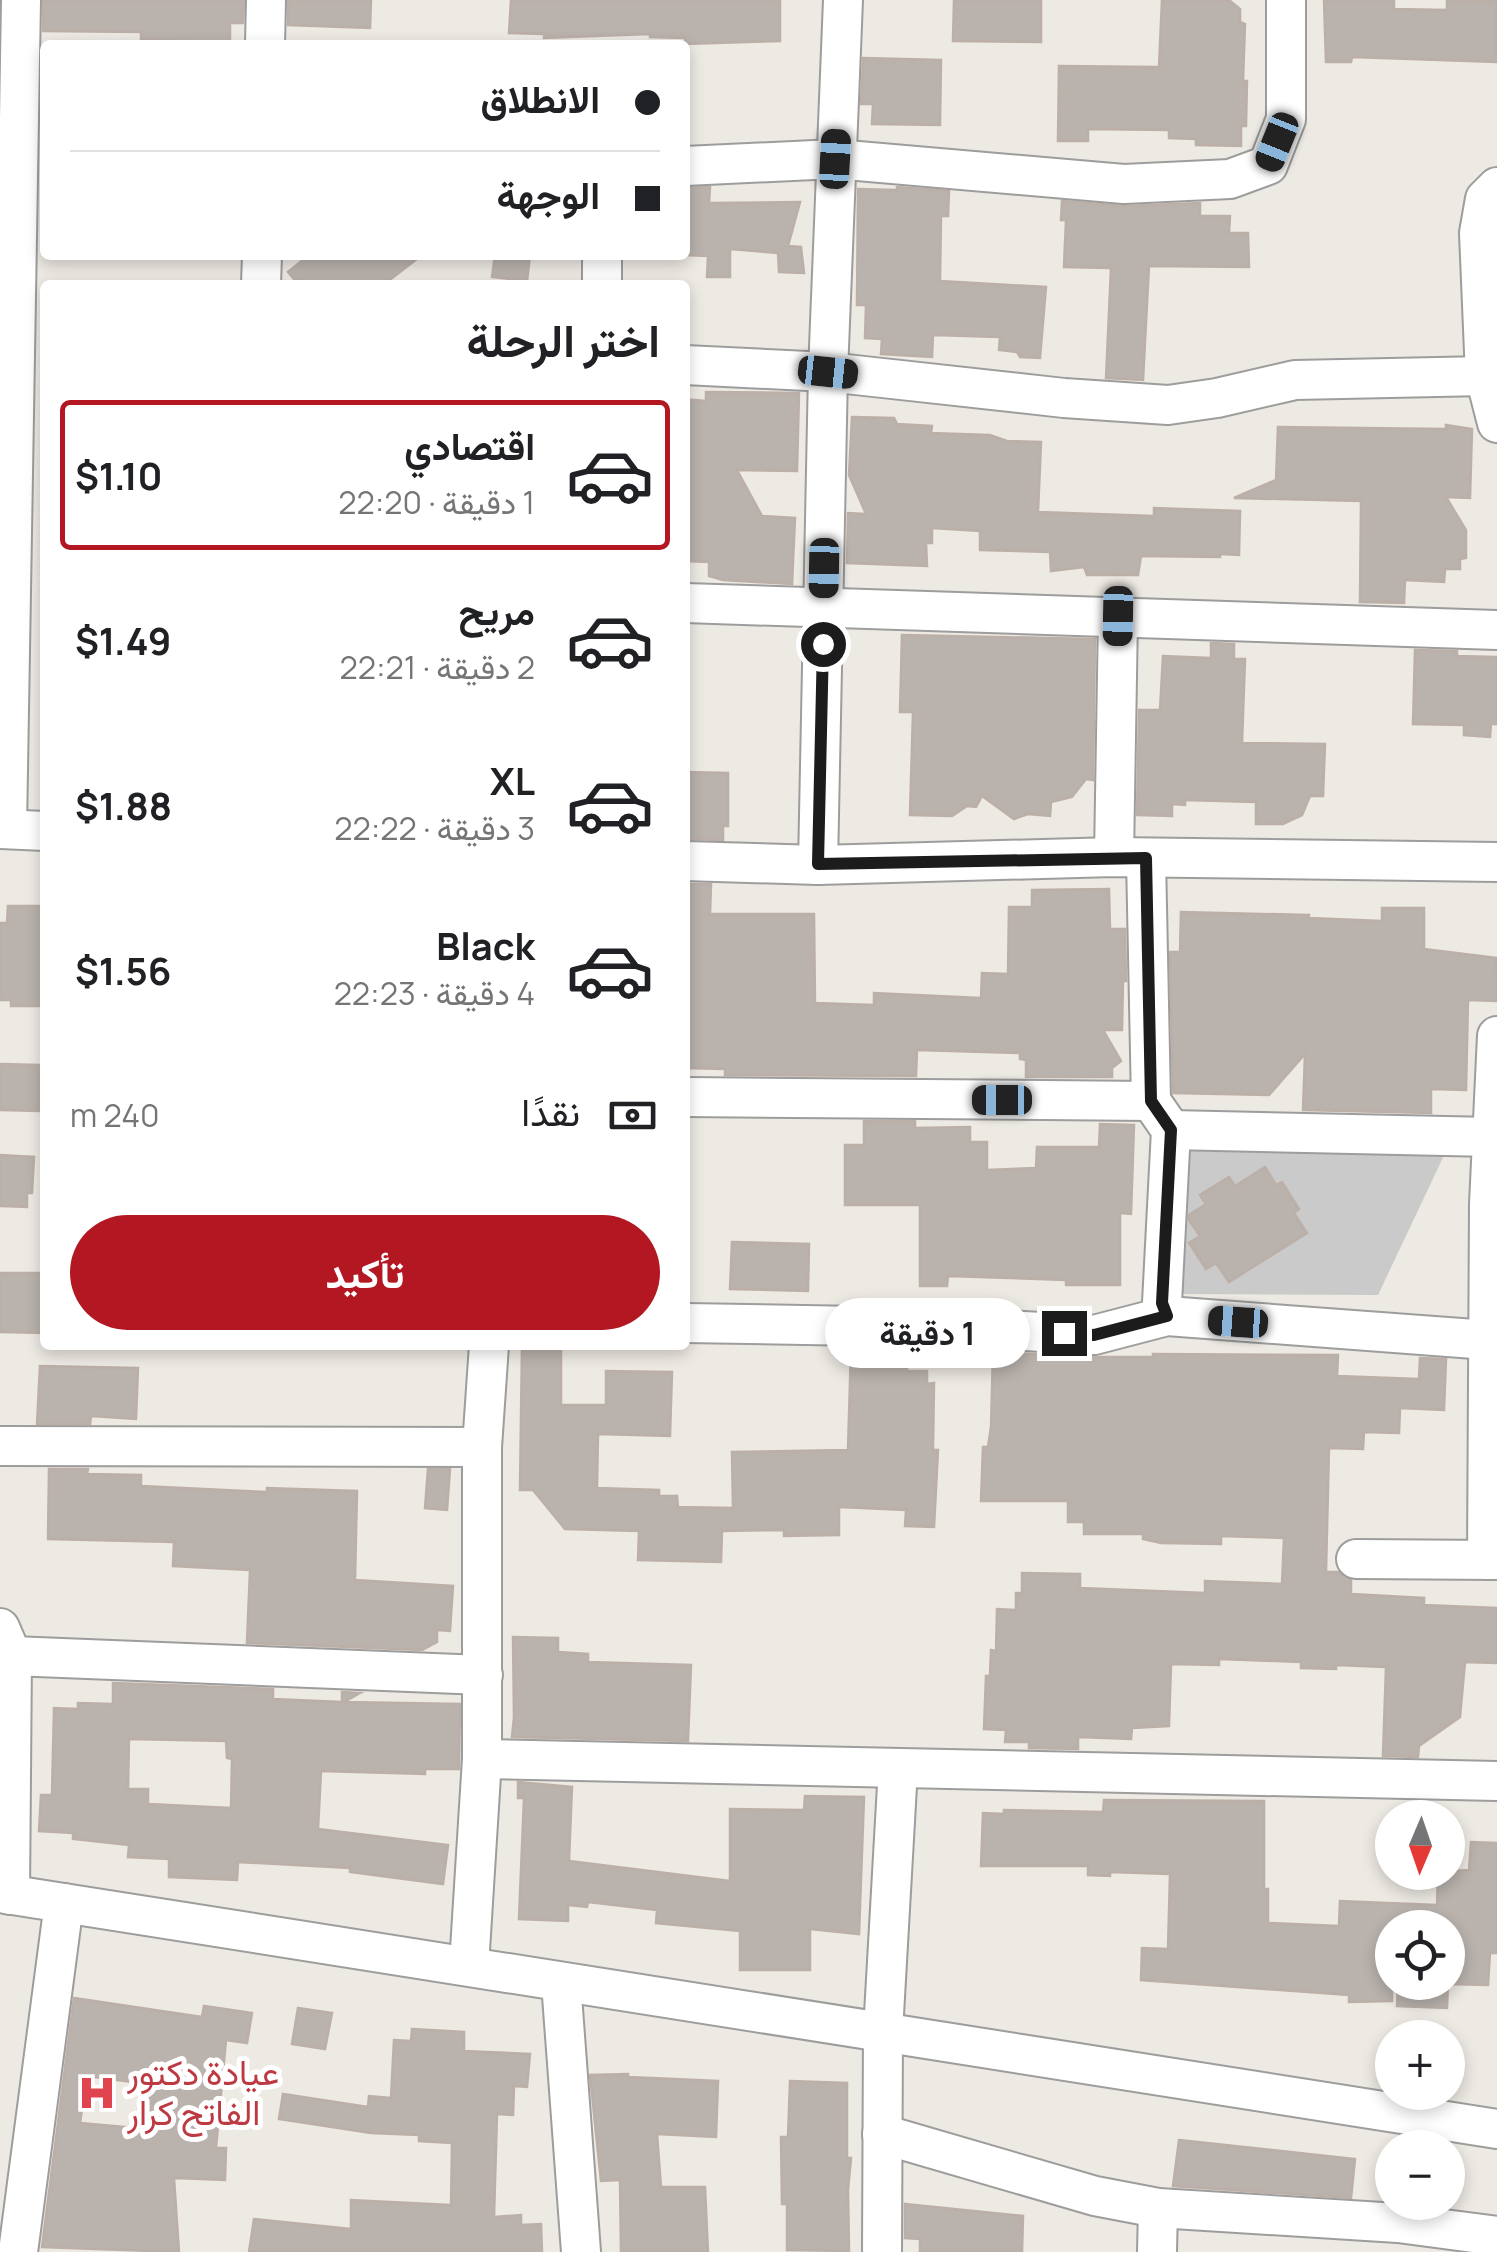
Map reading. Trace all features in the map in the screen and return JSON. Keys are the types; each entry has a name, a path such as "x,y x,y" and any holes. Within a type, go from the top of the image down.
{"street":[{"path":"21,0 18,595 3,829 40,831"},
{"path":"266,0 266,40"},
{"path":"818,864 828,372 843,0"},
{"path":"690,166 835,159 1124,184 1230,179 1268,166 1286,119 1286,0"},
{"path":"1497,187 1484,198 1478,234 1486,376 1497,423"},
{"path":"690,366 828,372 1064,398 1168,405 1295,380 1486,376"},
{"path":"690,603 1497,630"},
{"path":"1118,616 1130,857 1161,1115 1162,1303 1167,1316"},
{"path":"690,861 818,864 1130,857 1497,862"},
{"path":"1356,1559 1492,1560 1488,1340 1497,1036"},
{"path":"690,1097 1161,1115 1494,1121"},
{"path":"690,1322 974,1328 1094,1335 1167,1316 1488,1340"},
{"path":"469,1966 482,1759 482,1448 489,1350"},
{"path":"0,1446 482,1448"},
{"path":"483,1674 6,1642 5,1894 1497,2129"},
{"path":"482,1759 1497,1781"},
{"path":"882,2252 882,2032 898,1768"},
{"path":"18,2252 64,1903"},
{"path":"561,1982 582,2252"},
{"path":"882,2134 1096,2196 1158,2208 1397,2237 1497,2236"},
{"path":"1157,2252 1158,2208"}],"shaded area":[{"path":"1187,1145 1447,1149 1378,1295 1181,1294"}],"building":[{"path":"43,0 244,0 243,23 230,23 230,40 141,39 141,32 43,31"},
{"path":"288,0 371,0 370,28 288,25"},
{"path":"511,0 780,0 780,41 690,44 685,38 650,34 544,38 544,34 509,33"},
{"path":"954,0 1041,0 1041,42 953,41"},
{"path":"1162,0 1229,0 1240,9 1240,22 1245,24 1243,81 1247,81 1246,126 1241,126 1241,146 1196,145 1196,139 1169,138 1169,130 1088,129 1088,141 1058,141 1059,66 1159,67"},
{"path":"1324,0 1394,0 1394,9 1447,10 1447,0 1496,1 1496,62 1352,57 1351,62 1326,62"},
{"path":"863,58 941,60 940,125 872,124 873,104 861,104"},
{"path":"710,187 709,203 800,202 788,246 801,247 804,273 779,272 778,253 730,249 730,277 707,277 708,256 690,255 690,188"},
{"path":"858,189 949,191 948,216 941,216 940,281 1046,287 1040,358 999,350 1000,337 933,335 932,357 881,354 882,339 865,338 866,305 857,305"},
{"path":"1062,201 1125,206 1200,203 1200,216 1230,216 1229,233 1248,233 1249,267 1149,266 1143,380 1106,378 1111,268 1064,267 1066,220 1061,220"},
{"path":"303,260 416,260 390,280 295,280 288,272"},
{"path":"494,260 529,260 527,280 492,277"},
{"path":"706,392 799,393 797,471 737,470 762,516 795,518 792,584 723,580 709,576 709,562 690,561 690,399 706,401"},
{"path":"852,417 894,418 897,424 932,426 931,433 1041,442 1038,512 1154,516 1154,508 1240,511 1239,555 1141,556 1138,575 1087,575 1084,567 1051,571 1050,552 980,550 980,531 932,528 932,543 926,543 927,566 847,563 848,513 866,514 849,475"},
{"path":"1446,425 1472,429 1470,498 1446,497 1466,530 1466,558 1460,559 1460,569 1445,569 1444,582 1405,580 1404,603 1360,602 1361,501 1234,498 1276,480 1278,427 1446,429"},
{"path":"902,635 1095,639 1093,780 1086,779 1072,797 1051,802 1050,816 1028,814 1014,819 982,796 976,807 967,806 952,816 910,815 913,712 900,712"},
{"path":"1211,643 1234,644 1234,659 1245,659 1242,743 1325,744 1323,796 1310,796 1302,815 1283,824 1256,824 1256,802 1185,800 1185,805 1172,804 1172,816 1137,815 1139,710 1160,710 1163,656 1211,658"},
{"path":"1415,650 1497,657 1497,724 1491,724 1490,737 1464,735 1464,725 1413,724"},
{"path":"690,772 728,773 728,826 723,826 723,840 690,839"},
{"path":"690,884 711,884 710,914 814,914 815,1003 874,1005 874,993 981,998 982,973 1008,974 1009,907 1032,907 1032,890 1109,889 1110,929 1125,929 1126,981 1122,1030 1103,1030 1121,1061 1112,1068 1112,1077 1026,1077 1026,1060 1020,1059 1020,1053 917,1050 916,1076 725,1075 725,1069 690,1068"},
{"path":"8,906 40,906 40,1006 11,1006 11,1000 0,1000 0,923 7,923"},
{"path":"1382,908 1424,908 1424,949 1496,958 1497,1001 1468,1000 1466,1090 1431,1089 1431,1113 1303,1110 1305,1054 1269,1095 1173,1093 1170,952 1180,952 1181,912 1382,921"},
{"path":"0,1064 40,1065 39,1111 0,1110"},
{"path":"864,1121 915,1121 915,1128 970,1127 970,1142 987,1142 987,1170 1036,1168 1037,1147 1099,1147 1100,1124 1134,1125 1131,1214 1120,1213 1120,1285 948,1276 947,1286 920,1286 920,1205 845,1205 845,1145 864,1145"},
{"path":"0,1155 34,1157 32,1193 27,1193 27,1207 0,1206"},
{"path":"1265,1167 1276,1185 1282,1182 1299,1209 1294,1213 1307,1233 1229,1282 1216,1263 1206,1269 1189,1243 1200,1236 1189,1215 1206,1204 1200,1195 1229,1177 1235,1186"},
{"path":"732,1242 809,1244 808,1291 730,1289"},
{"path":"0,1273 40,1273 40,1333 0,1332"},
{"path":"851,1348 907,1349 907,1371 927,1371 927,1384 934,1383 933,1450 938,1450 934,1527 905,1526 906,1510 839,1507 839,1535 784,1536 784,1530 722,1531 721,1562 638,1560 639,1531 565,1529 533,1490 520,1490 522,1350 561,1350 561,1405 606,1405 606,1371 672,1372 670,1436 598,1434 597,1488 659,1490 659,1496 677,1496 678,1507 733,1508 732,1452 848,1450"},
{"path":"993,1352 1093,1357 1338,1355 1337,1376 1419,1379 1420,1358 1446,1359 1444,1410 1400,1408 1399,1433 1364,1432 1363,1449 1329,1448 1326,1572 1338,1572 1351,1580 1351,1594 1424,1598 1424,1605 1497,1608 1497,1663 1465,1662 1460,1717 1419,1746 1418,1757 1383,1756 1386,1667 1301,1668 1301,1662 1219,1659 1219,1665 1171,1664 1169,1726 1132,1728 1131,1739 1078,1737 1078,1749 1029,1748 1029,1742 1005,1742 1006,1730 984,1729 986,1676 990,1676 991,1650 996,1651 997,1609 1016,1610 1016,1593 1022,1593 1022,1573 1080,1574 1080,1588 1205,1593 1205,1581 1282,1584 1284,1538 1221,1536 1221,1544 1161,1543 1143,1539 1143,1534 1084,1534 1084,1522 1068,1522 1068,1501 981,1501 983,1447 988,1447 991,1427"},
{"path":"40,1366 138,1368 136,1419 91,1416 90,1424 37,1424"},
{"path":"49,1469 141,1475 141,1486 267,1492 267,1488 357,1491 355,1580 453,1586 450,1631 437,1630 437,1642 422,1650 247,1643 250,1570 173,1566 174,1542 48,1539"},
{"path":"428,1469 450,1469 447,1510 425,1508"},
{"path":"513,1637 558,1638 558,1652 588,1654 588,1662 691,1665 688,1741 512,1737"},
{"path":"113,1683 273,1689 273,1699 342,1702 342,1692 360,1693 344,1702 460,1704 459,1769 425,1769 425,1774 321,1771 318,1829 448,1845 443,1884 350,1872 350,1868 238,1862 237,1880 169,1877 169,1859 128,1857 129,1845 73,1839 73,1833 39,1831 41,1795 52,1795 54,1708 78,1709 78,1703 113,1704","holes":["129,1739 226,1741 227,1758 232,1759 231,1808 148,1804 148,1789 128,1789"]},
{"path":"518,1782 572,1787 569,1861 730,1881 730,1809 804,1810 805,1796 864,1797 859,1934 810,1929 810,1970 740,1970 740,1931 656,1923 657,1910 588,1902 587,1907 568,1905 568,1921 519,1919 524,1798 518,1798"},
{"path":"1104,1800 1264,1801 1268,1923 1339,1926 1340,1901 1437,1905 1437,1890 1465,1890 1471,1842 1497,1843 1497,1953 1490,1953 1488,1985 1465,1984 1465,1910 1375,1910 1375,2000 1392,2001 1349,2002 1349,1995 1141,1980 1142,1948 1168,1949 1170,1874 1110,1872 1110,1876 1088,1875 1088,1866 981,1866 983,1813 1103,1812"},
{"path":"74,1998 202,2017 204,2006 252,2013 247,2043 226,2040 216,2148 226,2148 225,2180 174,2178 179,2252 42,2247","holes":["87,2076 140,2083 136,2128 80,2123"]},
{"path":"1397,2000 1447,2000 1447,2008 1397,2006"},
{"path":"298,2008 332,2013 325,2049 292,2044"},
{"path":"412,2029 464,2032 464,2051 530,2054 527,2087 514,2086 513,2115 497,2114 494,2217 521,2215 521,2225 541,2224 542,2252 249,2252 254,2219 351,2229 351,2200 451,2205 452,2143 419,2141 419,2135 371,2133 279,2119 283,2094 368,2107 369,2096 391,2098 394,2040 411,2041"},
{"path":"590,2075 718,2081 716,2137 657,2134 661,2187 705,2187 708,2252 621,2252 620,2180 601,2181"},
{"path":"790,2081 847,2083 847,2158 851,2158 849,2251 787,2250 781,2137 788,2137"},
{"path":"1179,2140 1355,2159 1351,2198 1173,2186"},
{"path":"905,2204 1023,2216 1022,2252 920,2252 920,2239 905,2238"}],"place":[{"name":"عيادة دكتور الفاتح كرار","path":"97,2093"}],"route":[{"path":"823,644 818,864 1146,858 1151,1101 1171,1130 1162,1303 1167,1316 1094,1335 1064,1333"}]}
